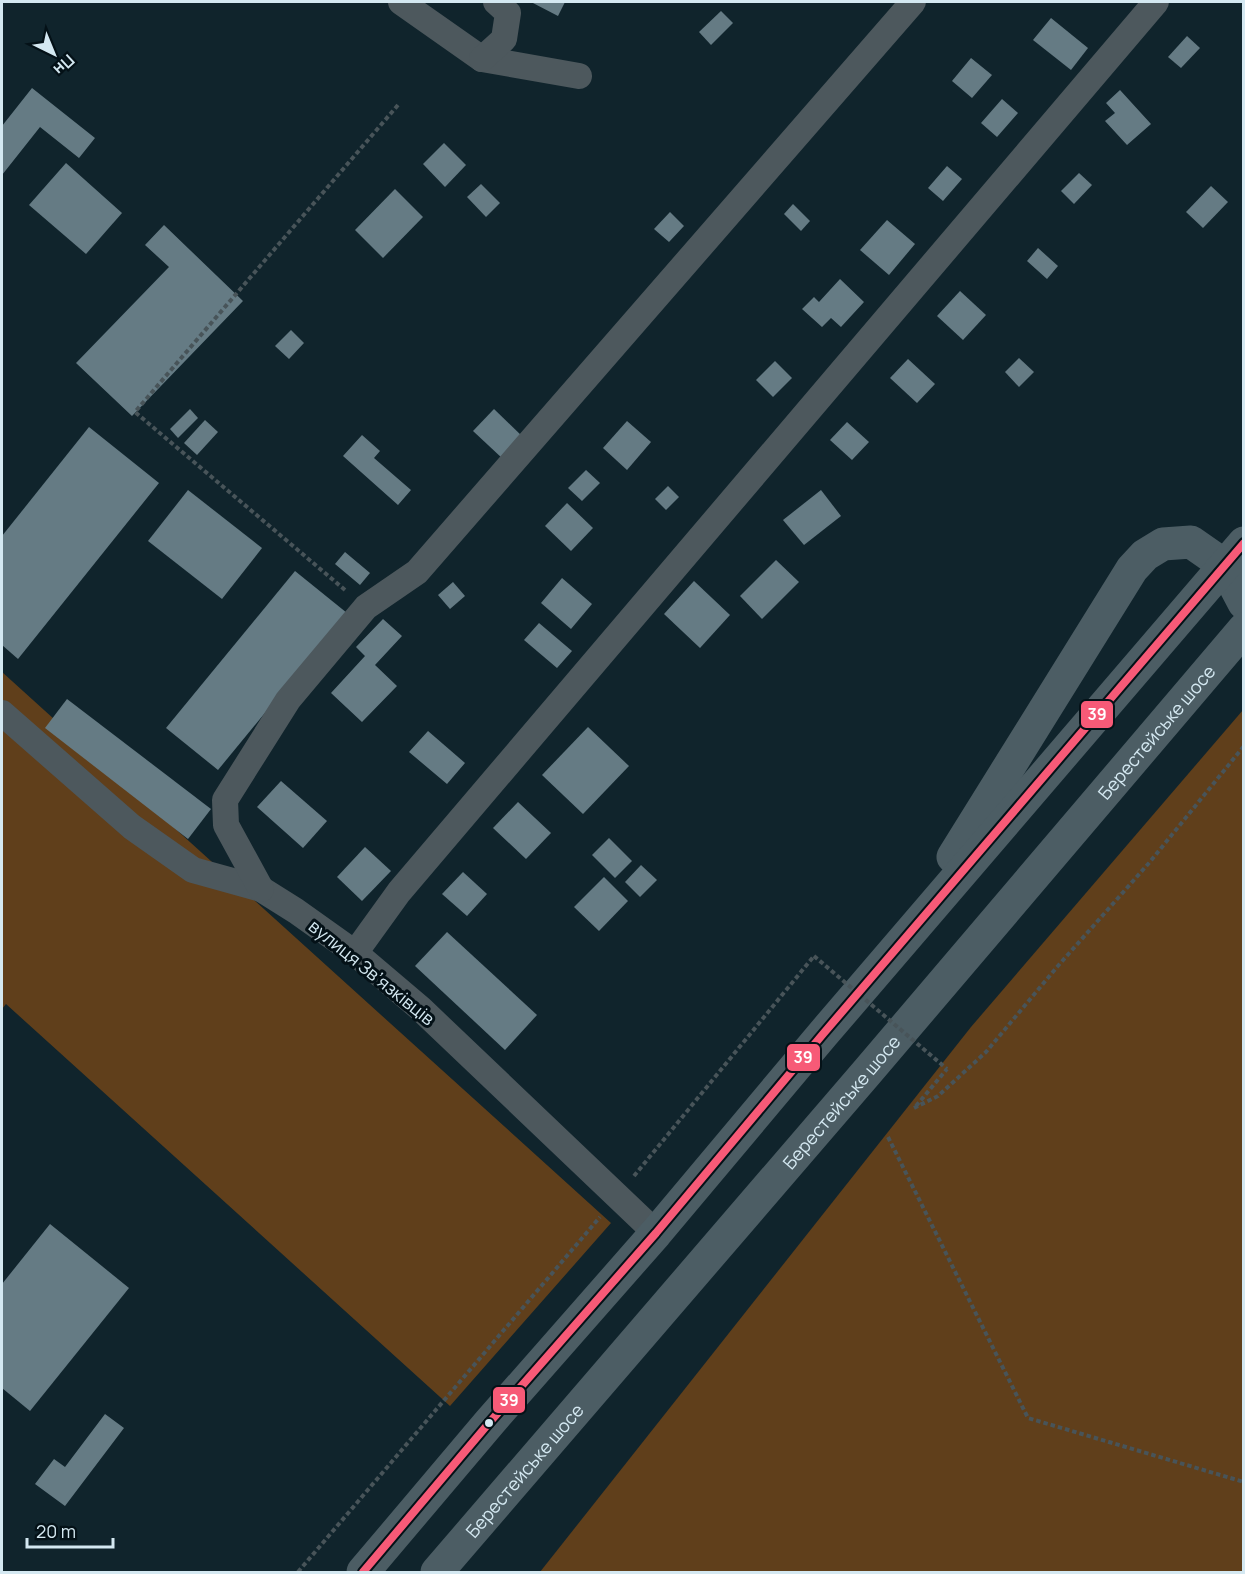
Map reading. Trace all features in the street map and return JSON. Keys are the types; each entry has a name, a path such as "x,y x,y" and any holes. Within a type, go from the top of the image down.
{"highway":[{"path":"900,943 1132,569 1145,555 1163,544 1191,542 1234,554"},
{"path":"1234,554 1244,603"},
{"path":"363,1572 489,1423 656,1233 900,943 1234,554"},
{"name":"Берестейське шосе","path":"437,1572 1244,629"}],"street":[{"path":"401,2 482,58 579,76"},
{"path":"482,58 504,39 508,13 496,2"},
{"path":"261,889 226,825 225,800 288,700 366,608 417,572 913,2"},
{"path":"355,953 407,882 1156,2"},
{"name":"вулиця Звʼязківців","path":"2,713 132,827 193,870 261,889 355,953 421,1010 656,1233"}],"path":[{"path":"366,608 135,412 398,105"},
{"path":"298,1572 618,1196 814,956 947,1069 914,1108 938,1096 986,1052 1149,863 1244,746"},
{"path":"888,1137 1028,1418 1244,1482"}],"shaded area":[{"path":"2,672 611,1223 450,1406 6,1004 2,1009"},
{"path":"1243,710 1243,1572 540,1572 971,1027"}],"building":[{"path":"531,2 565,2 558,16"},
{"path":"721,11 733,23 711,45 699,32"},
{"path":"1051,18 1088,48 1071,70 1033,40"},
{"path":"1187,36 1200,48 1181,68 1168,57"},
{"path":"971,58 992,75 972,98 952,81"},
{"path":"32,88 95,138 79,158 40,127 2,175 2,126"},
{"path":"1120,90 1151,124 1127,145 1105,121 1115,113 1106,103"},
{"path":"1002,99 1018,113 997,137 981,123"},
{"path":"444,143 466,165 445,187 423,164"},
{"path":"66,163 122,213 86,254 29,205"},
{"path":"947,166 962,179 943,201 928,188"},
{"path":"1079,173 1092,185 1074,204 1061,191"},
{"path":"481,184 500,203 486,217 467,197"},
{"path":"1211,186 1228,202 1203,228 1186,212"},
{"path":"395,189 423,217 383,258 355,230"},
{"path":"793,204 810,221 801,231 784,214"},
{"path":"670,212 684,226 669,242 654,229"},
{"path":"887,220 915,244 889,275 860,250"},
{"path":"164,225 243,301 132,416 76,363 169,267 145,245"},
{"path":"1038,248 1058,266 1047,279 1027,261"},
{"path":"840,279 864,302 841,327 831,318 822,327 802,309 814,297 819,302"},
{"path":"960,291 986,315 963,340 937,316"},
{"path":"291,330 304,343 289,359 275,346"},
{"path":"1019,358 1034,372 1019,387 1005,372"},
{"path":"908,359 935,384 917,403 890,378"},
{"path":"775,361 792,378 773,397 756,380"},
{"path":"190,409 198,418 178,438 170,429"},
{"path":"494,409 524,438 503,459 473,431"},
{"path":"205,420 218,432 197,455 184,443"},
{"path":"627,421 651,442 627,470 603,448"},
{"path":"847,422 869,442 852,460 830,440"},
{"path":"89,427 159,483 18,659 2,645 2,536"},
{"path":"362,435 380,451 374,458 411,490 398,505 343,456"},
{"path":"586,470 600,483 582,501 568,488"},
{"path":"668,486 679,497 666,510 655,499"},
{"path":"188,490 262,548 222,599 148,541"},
{"path":"821,490 841,516 804,545 783,520"},
{"path":"567,503 593,528 571,551 545,526"},
{"path":"345,552 370,573 360,585 335,564"},
{"path":"776,560 799,582 762,619 740,596"},
{"path":"295,571 347,613 218,770 166,728"},
{"path":"562,578 592,604 571,629 541,603"},
{"path":"694,581 730,615 700,648 664,614"},
{"path":"453,582 465,596 450,609 438,595"},
{"path":"383,619 402,636 375,665 397,686 362,722 331,693 365,656 356,647"},
{"path":"539,623 572,651 557,668 524,640"},
{"path":"67,699 211,809 188,839 45,728"},
{"path":"588,727 629,766 583,814 542,775"},
{"path":"428,731 465,763 447,784 409,752"},
{"path":"281,781 327,821 303,848 257,807"},
{"path":"518,802 551,833 526,859 493,828"},
{"path":"609,838 632,861 615,878 592,855"},
{"path":"365,847 391,871 362,901 337,877"},
{"path":"641,865 657,880 640,897 625,882"},
{"path":"463,872 487,894 467,916 442,894"},
{"path":"604,877 628,901 599,931 574,907"},
{"path":"447,932 537,1015 505,1050 415,966"},
{"path":"50,1224 129,1288 30,1411 2,1388 2,1284"},
{"path":"105,1414 124,1428 65,1506 35,1484 54,1459 65,1467"}],"transit line":[{"name":"39","path":"363,1572 489,1423 656,1233 823,1034 1244,543"}]}
